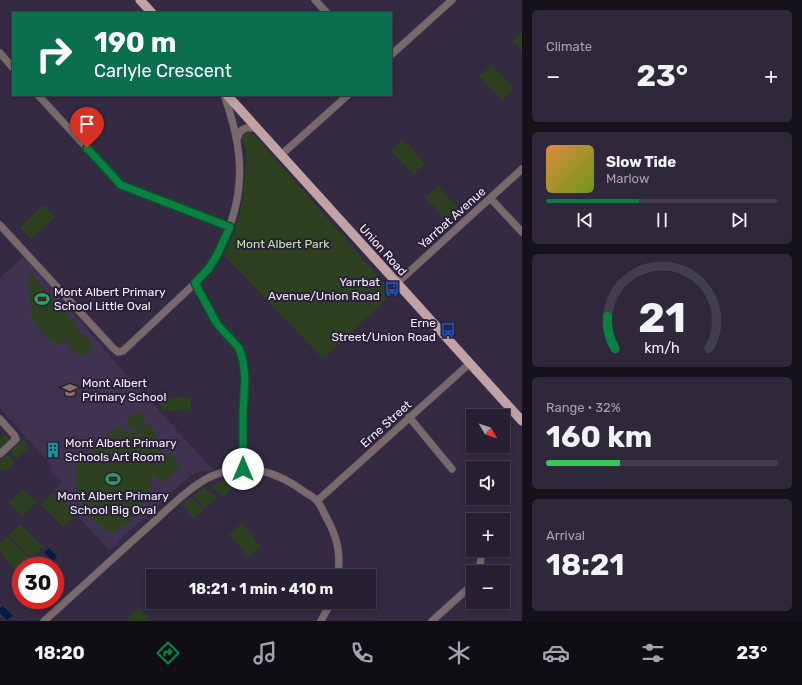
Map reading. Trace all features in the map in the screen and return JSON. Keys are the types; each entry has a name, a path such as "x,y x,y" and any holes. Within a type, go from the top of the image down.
{"main road":[{"path":"140,0 151,12"},
{"name":"Union Road","path":"227,96 522,421"}],"street":[{"path":"315,0 325,12"},
{"path":"392,54 452,0"},
{"path":"0,54 12,67"},
{"path":"39,96 121,185 230,227"},
{"path":"0,225 113,348 118,352 123,351 209,268 230,227 238,200 240,173 236,139 226,96"},
{"path":"281,155 347,96"},
{"path":"236,139 239,132 244,129 257,129"},
{"name":"Yarrbat Avenue","path":"397,283 522,169"},
{"path":"490,198 522,232"},
{"path":"195,283 217,324 239,348 243,361 245,377 243,469"},
{"name":"Erne Street","path":"317,501 469,364"},
{"path":"409,417 452,469"},
{"path":"0,420 16,439 0,454"},
{"path":"44,621 170,508 199,484 212,476 236,470 259,470 274,474 296,485 317,501 338,543 340,560 339,569"},
{"path":"432,621 466,590"},
{"path":"321,621 327,609"}],"shaded area":[{"name":"Mont Albert Primary School","path":"24,256 123,371 215,472 199,471 191,475 109,550 54,490 62,482 50,470 53,467 0,408 0,278"}],"green space":[{"path":"522,32 522,52 512,41"},
{"path":"492,65 514,88 502,100 479,76"},
{"name":"Mont Albert Park","path":"247,130 255,136 393,293 323,359 224,255 235,231 242,204 247,155 241,137"},
{"path":"403,139 425,163 413,175 391,151"},
{"path":"438,186 459,209 447,221 425,197"},
{"path":"43,205 55,217 31,239 20,227"},
{"name":"Mont Albert Primary School Little Oval","path":"31,274 79,328 75,331 81,333 88,339 92,347 85,356 77,354 70,349 67,338 57,346 32,320 28,279"},
{"path":"161,397 191,398 191,411 160,410"},
{"path":"139,411 145,417 144,420 139,428 132,430 126,425 131,416"},
{"name":"Mont Albert Primary School Big Oval","path":"149,423 162,447 151,470 169,453 181,465 163,483 151,472 151,491 129,522 111,534 88,516 76,487 76,466 117,426 131,434"},
{"path":"5,434 11,440 0,448 0,438"},
{"path":"23,440 30,447 17,459 10,451"},
{"path":"8,454 15,462 5,472 0,468 0,461"},
{"path":"231,476 242,481 223,496 210,487"},
{"path":"204,487 217,498 205,508 193,496"},
{"path":"23,490 37,502 22,516 9,502"},
{"path":"54,492 76,516 63,527 41,504"},
{"path":"191,497 204,510 193,519 183,504"},
{"path":"242,523 261,547 248,557 229,534"},
{"path":"20,524 43,547 32,557 30,557 8,536"},
{"path":"7,537 28,557 12,557 12,567 0,552 0,543"},
{"path":"139,608 151,621 126,620"}],"water":[{"path":"49,548 57,557 49,557 44,552"},
{"path":"3,606 13,616 7,620 0,613 0,608"}],"place":[{"name":"Yarrbat Avenue/Union Road","path":"392,289"},
{"name":"Mont Albert Primary School Little Oval","path":"42,299"},
{"name":"Erne Street/Union Road","path":"448,330"},
{"name":"Mont Albert Primary School","path":"70,390"},
{"name":"Mont Albert Primary Schools Art Room","path":"53,450"},
{"name":"Mont Albert Primary School Big Oval","path":"113,479"}],"route":[{"path":"87,148 121,185 127,189 230,227 209,268 195,283 217,324 239,348 243,361 245,377 243,469"}]}
